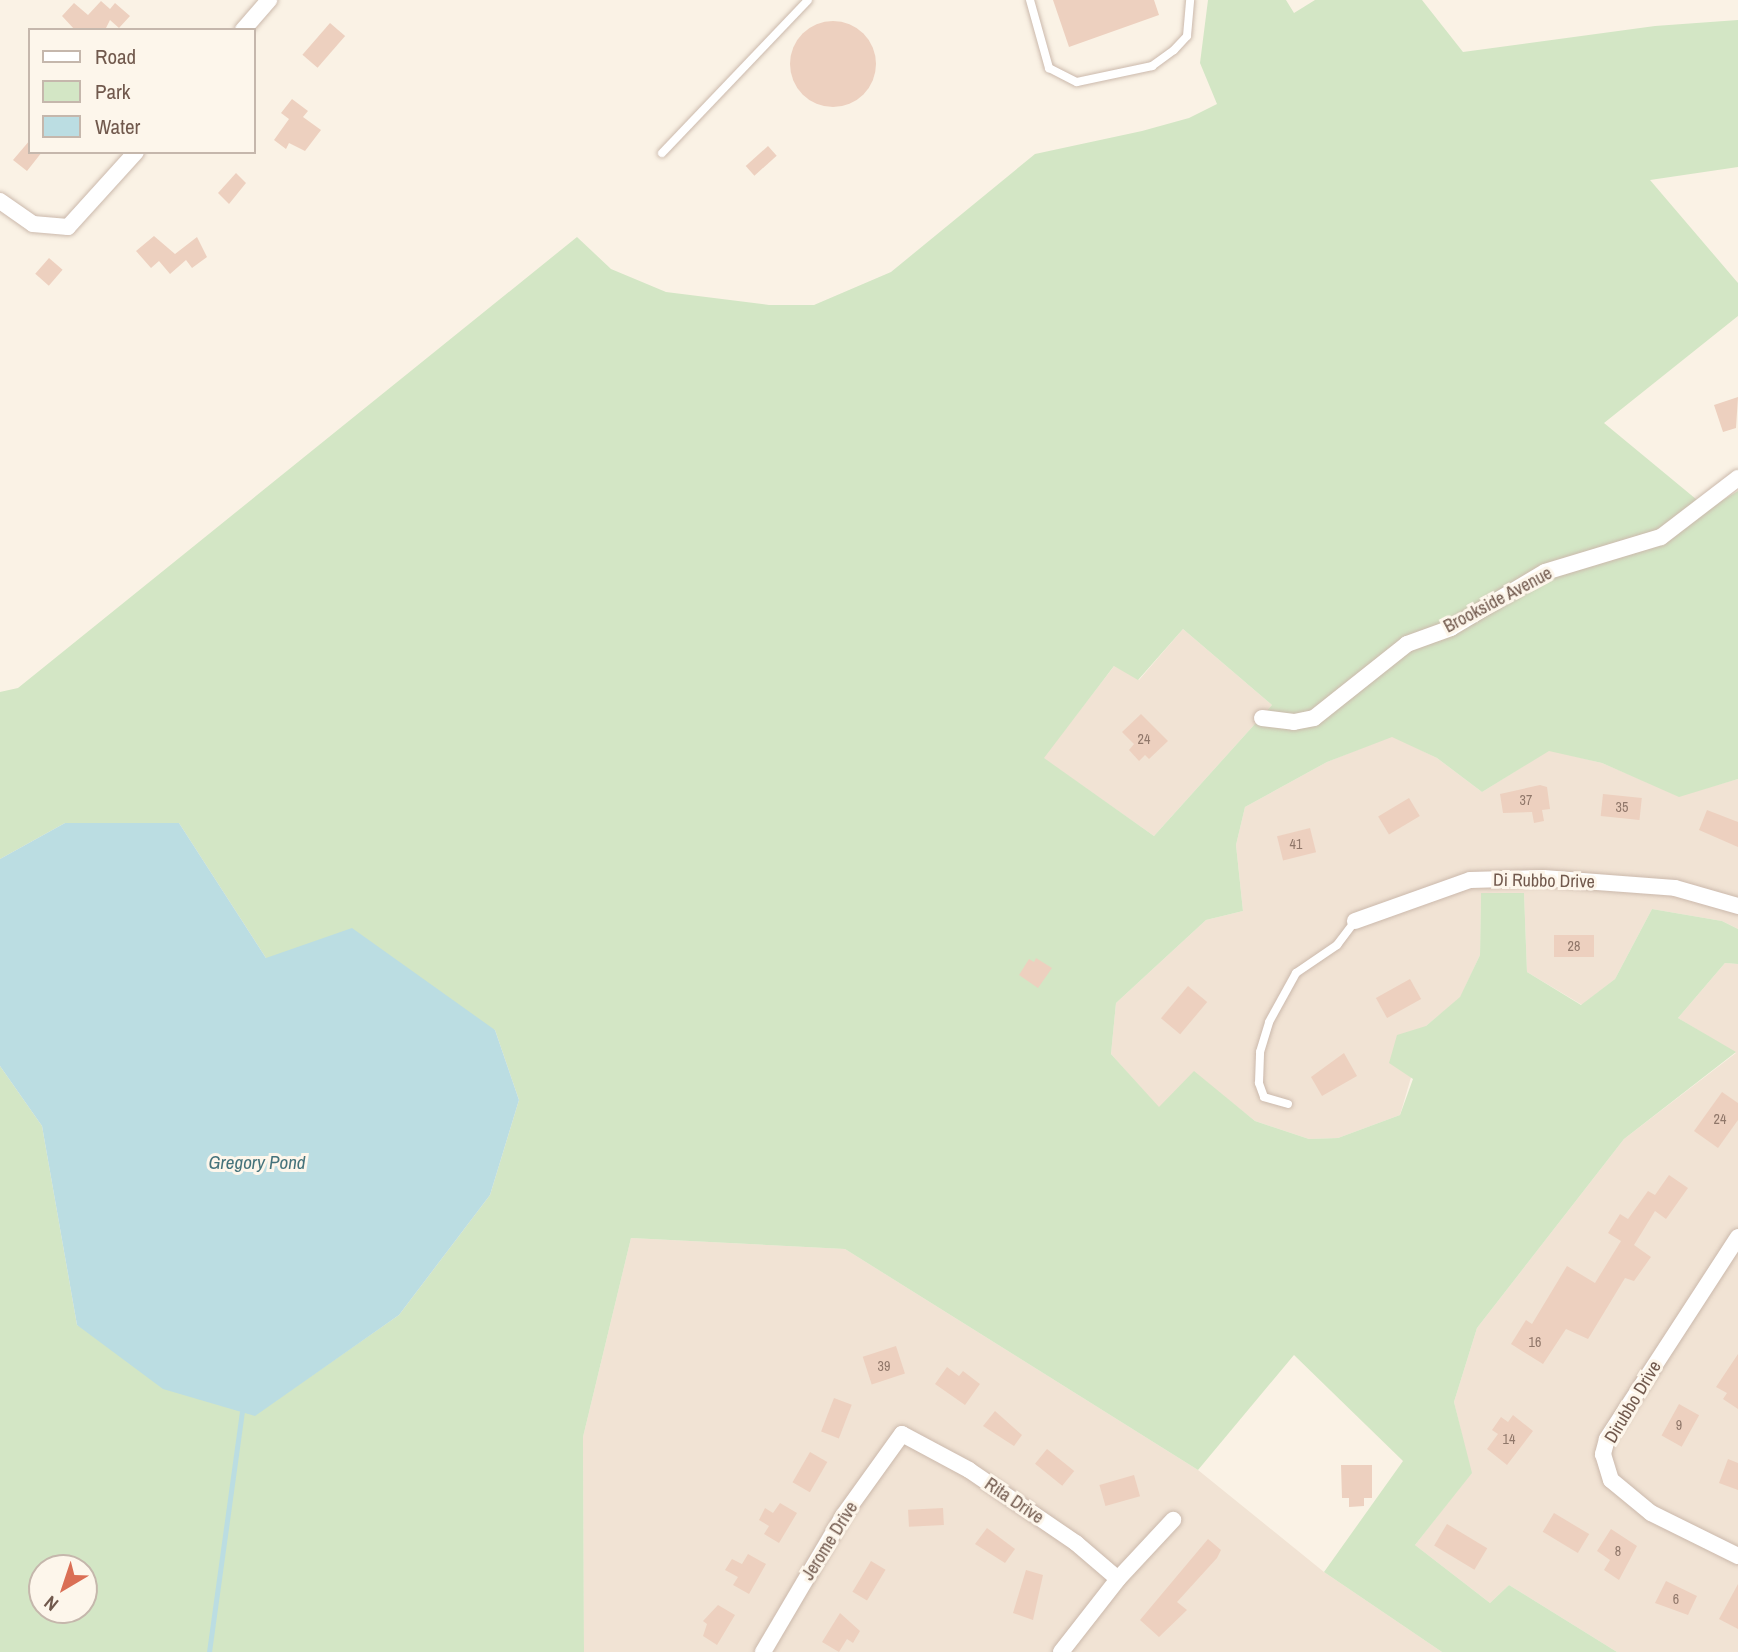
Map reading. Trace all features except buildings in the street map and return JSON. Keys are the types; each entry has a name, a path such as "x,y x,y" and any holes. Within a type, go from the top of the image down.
{"street":[{"path":"245,28 269,0"},
{"path":"0,201 33,224 68,227 134,154"},
{"name":"Brookside Avenue","path":"1262,718 1294,722 1314,718 1407,644 1451,628 1545,572 1661,537 1738,478"},
{"name":"Di Rubbo Drive","path":"1355,921 1470,880 1543,878 1675,888 1738,906"},
{"name":"Dirubbo Drive","path":"1738,1237 1607,1439 1603,1454 1611,1480 1651,1513 1738,1556"},
{"name":"Rita Drive","path":"902,1434 969,1470 1076,1544 1118,1579"},
{"name":"Jerome Drive","path":"763,1652 843,1516 902,1434"},
{"path":"1061,1652 1118,1579 1173,1520"}],"lane":[{"path":"662,153 808,0"},
{"path":"1030,0 1049,68 1077,82 1152,66 1174,50 1187,36 1189,0"},
{"path":"1288,1104 1265,1097 1259,1083 1260,1052 1269,1022 1296,973 1336,945 1355,921"}],"shaded area":[{"path":"1183,629 1272,705 1154,836 1043,758 1115,665 1139,680"},
{"path":"1392,736 1437,758 1482,792 1549,750 1602,763 1679,796 1738,779 1738,929 1722,921 1652,909 1615,979 1582,1005 1527,972 1524,893 1481,893 1480,955 1460,998 1426,1026 1400,1115 1338,1138 1309,1139 1255,1121 1194,1072 1159,1108 1111,1054 1116,1003 1206,920 1243,911 1236,845 1245,807 1327,762"},
{"path":"1725,963 1738,964 1738,1652 1617,1652 1509,1585 1490,1603 1415,1545 1471,1473 1454,1402 1477,1328 1624,1139 1736,1053 1678,1018"},
{"path":"631,1238 845,1249 1198,1470 1324,1572 1442,1652 584,1652 583,1437"}],"green space":[{"path":"1208,0 1286,0 1294,13 1315,0 1422,0 1463,52 1655,26 1738,20 1738,167 1650,180 1738,283 1738,316 1604,423 1708,509 1738,491 1738,779 1679,797 1602,763 1549,751 1482,792 1437,758 1392,737 1327,762 1245,807 1236,845 1243,911 1206,920 1116,1003 1111,1054 1159,1107 1194,1071 1255,1121 1309,1139 1338,1138 1400,1115 1413,1079 1389,1063 1397,1035 1426,1026 1460,997 1480,955 1481,893 1524,893 1527,972 1581,1005 1615,979 1652,909 1722,921 1738,929 1738,964 1725,963 1678,1018 1736,1052 1624,1139 1477,1328 1454,1402 1472,1473 1415,1545 1490,1603 1509,1585 1617,1652 1442,1652 1324,1572 1403,1461 1294,1355 1198,1470 845,1249 631,1238 583,1437 584,1652 0,1652 0,1066 42,1126 77,1325 255,1415 399,1315 490,1195 519,1100 495,1030 266,958 179,823 65,823 0,859 0,692 18,688 577,237 611,269 666,292 769,305 814,305 891,272 1035,154 1142,131 1189,118 1217,104 1200,63","holes":["1183,629 1272,705 1154,836 1044,758 1114,666 1138,680"]}],"water":[{"name":"Gregory Pond","path":"65,823 179,823 266,958 352,928 495,1030 519,1100 490,1195 399,1315 255,1416 163,1389 77,1325 42,1126 0,1066 0,859"}],"waterway":[{"path":"209,1652 242,1412"}]}
